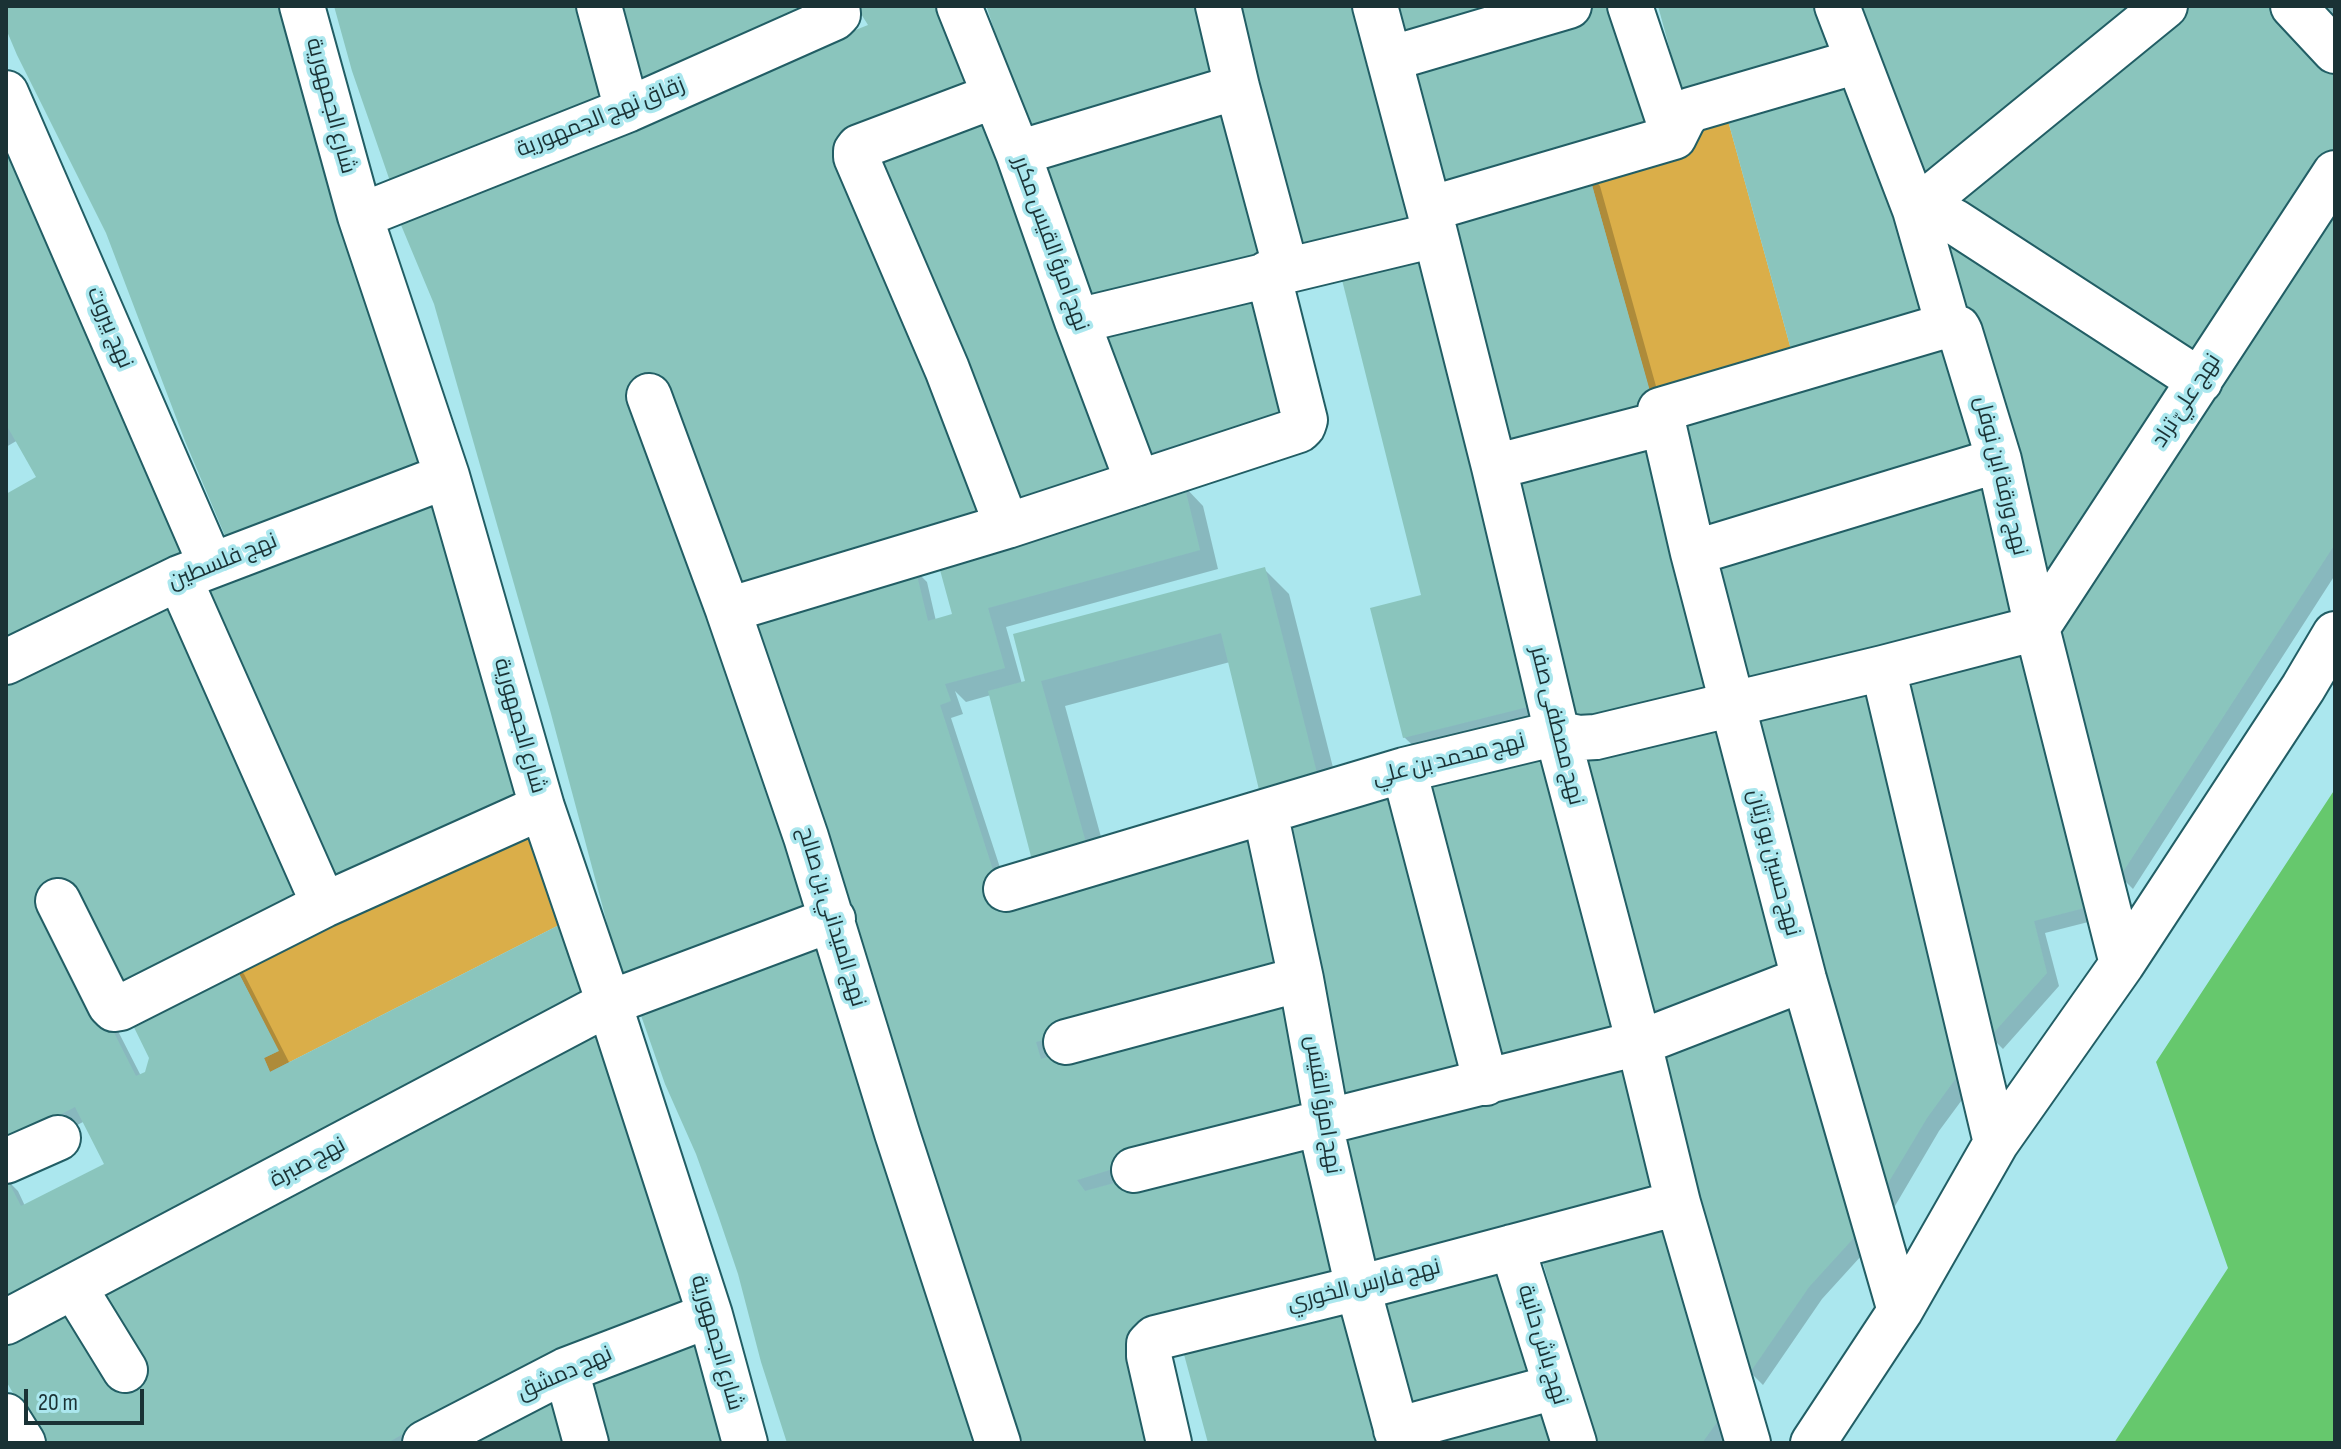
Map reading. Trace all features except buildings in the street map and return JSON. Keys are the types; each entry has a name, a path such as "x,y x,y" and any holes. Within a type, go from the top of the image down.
{"street":[{"name":"شارع الجمهورية","path":"302,6 360,216 447,476 542,807 710,1315 745,1443"},
{"path":"599,6 627,110"},
{"name":"نهج امرؤ القيس مكرر","path":"959,6 1018,153 1138,483"},
{"path":"728,610 1007,526 1299,430 1303,426 1305,420 1277,271 1218,6"},
{"name":"نهج مصطفى صفر","path":"1375,6 1678,1203 1748,1443"},
{"path":"1389,59 1569,6"},
{"path":"1630,6 1674,137"},
{"name":"نهج ورقة ابن نوفل","path":"1837,6 1919,208 1948,325 1958,328 1960,332 1999,460 2037,628 2122,964"},
{"path":"2165,6 1919,208 1955,222 2200,381"},
{"path":"2293,6 2335,51"},
{"name":"زقاق نهج الجمهورية","path":"360,216 627,110 834,18 838,10"},
{"path":"1077,321 1277,271 1432,222 1674,137 1690,110 1858,61"},
{"path":"1018,153 1237,87"},
{"name":"نهج بيروت","path":"6,93 324,905"},
{"path":"994,96 859,147 856,157 947,369 1007,526"},
{"name":"نهج عليّ تراد","path":"2037,628 2335,173"},
{"path":"1494,467 1662,417 1948,325"},
{"name":"نهج الميداني بن صالح","path":"649,396 728,610 833,919 897,1133 998,1443"},
{"name":"نهج حسين بو زيّان","path":"1662,417 1693,553 1804,979 1900,1311"},
{"path":"1693,553 1999,460"},
{"name":"نهج فلسطين","path":"6,662 195,571 447,476"},
{"name":"نهج محمد بن علي","path":"1006,889 1404,770 1557,733 1578,738 1596,737 2037,628"},
{"path":"1813,1443 1900,1311 1996,1143 2122,964 2335,634"},
{"path":"1883,668 1996,1143"},
{"path":"1404,770 1486,1083"},
{"path":"58,901 110,1005 114,1009 120,1008 324,905 542,807"},
{"name":"نهج امرؤ القيس","path":"1265,812 1301,979 1327,1122 1323,1137 1358,1288 1398,1437"},
{"name":"نهج صبرة","path":"6,1322 609,1003 833,919"},
{"path":"1066,1042 1301,979"},
{"path":"1134,1170 1639,1043 1804,979"},
{"path":"6,1161 58,1138"},
{"name":"نهج فارس الخوري","path":"1169,1443 1149,1356 1149,1344 1155,1338 1678,1203"},
{"name":"نهج باش حانبة","path":"1512,1247 1574,1443"},
{"path":"74,1287 125,1370"},
{"name":"نهج دمشق","path":"425,1443 566,1370 710,1315"},
{"path":"566,1370 586,1443"},
{"path":"1398,1437 1555,1387"},
{"path":"6,1416 23,1443"}],"shaded area":[{"path":"1724,106 1795,364 1654,407 1588,171"},
{"path":"2335,789 2335,1443 2114,1443 2228,1268 2156,1062"},
{"path":"537,827 571,919 270,1072 264,1058 278,1051 231,958"}]}
